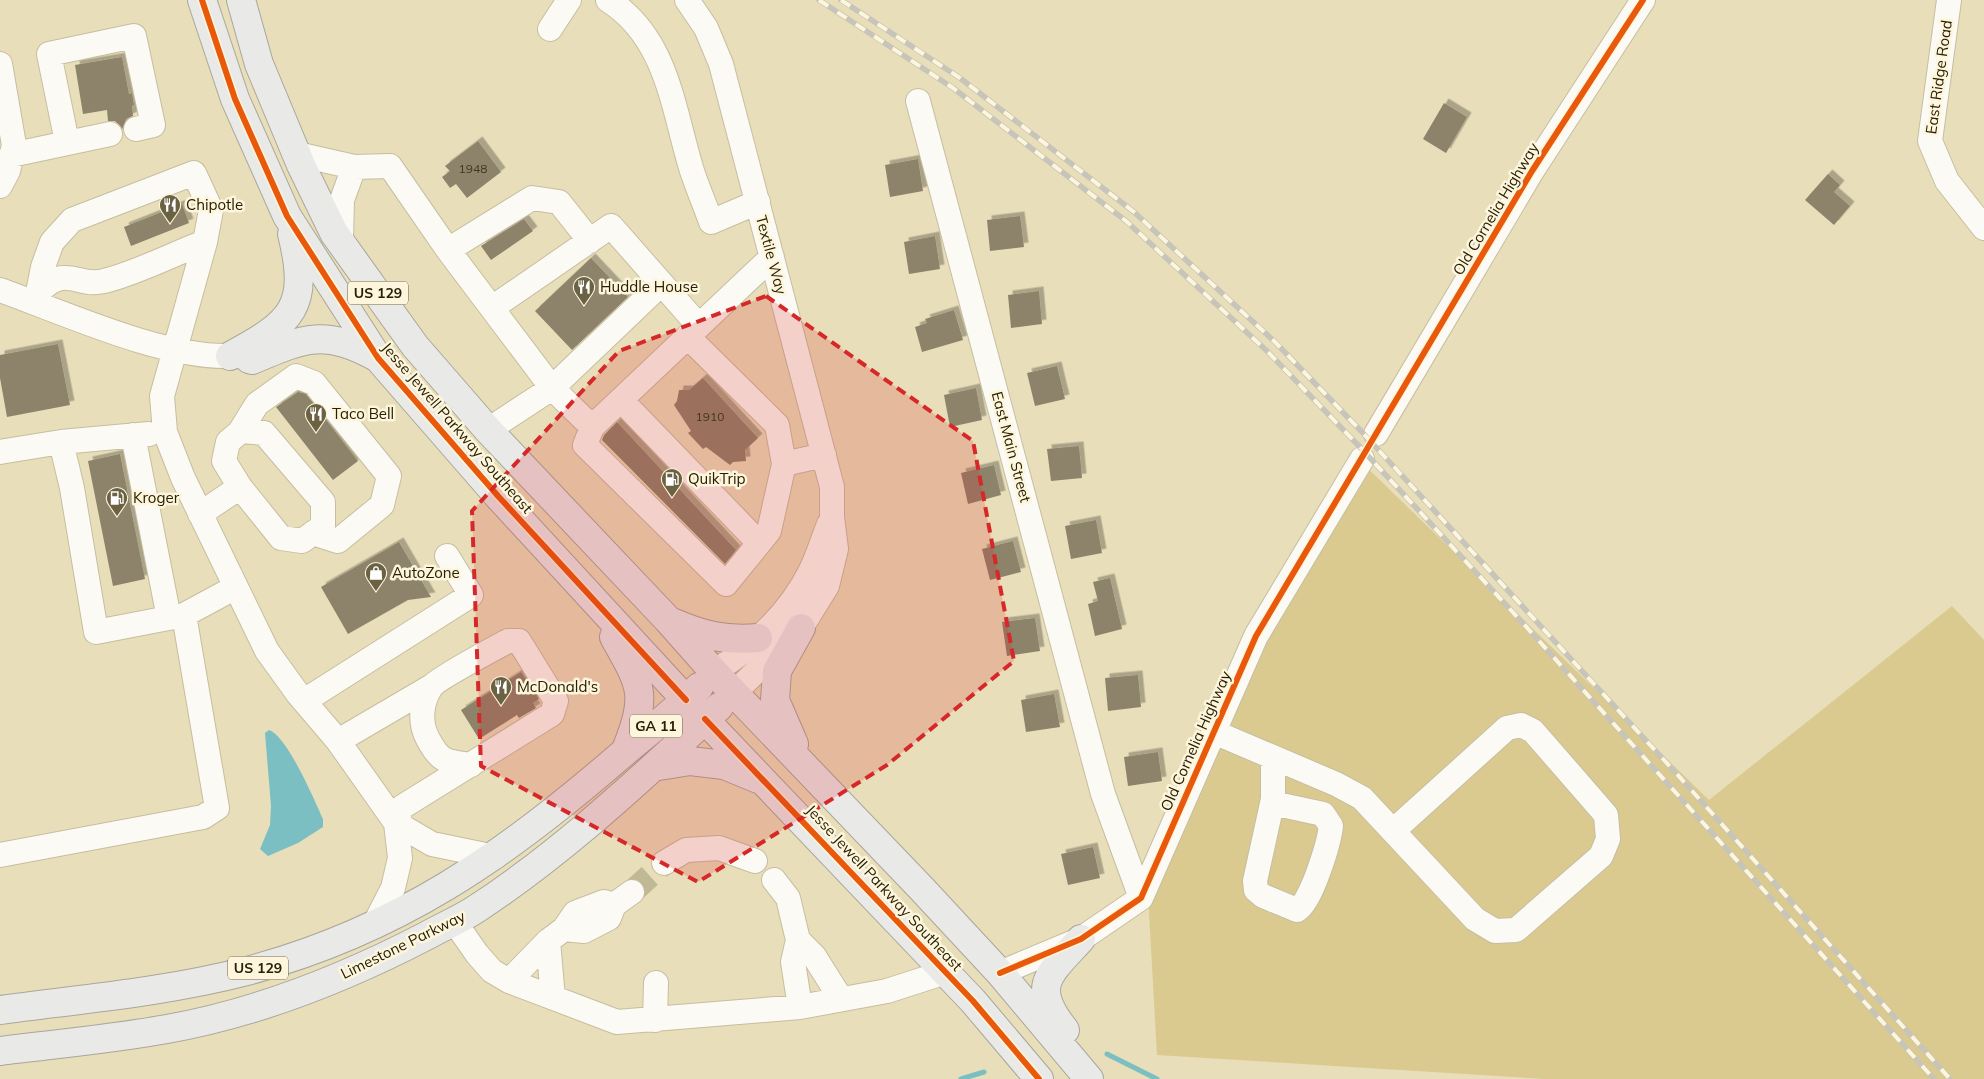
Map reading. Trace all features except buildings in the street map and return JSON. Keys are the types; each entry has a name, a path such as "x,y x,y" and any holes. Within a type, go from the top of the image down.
{"main road":[{"name":"Jesse Jewell Parkway Southeast","path":"202,0 235,99 287,216 378,358 426,416 686,700 946,972 1039,1079"},
{"name":"Jesse Jewell Parkway Southeast","path":"240,0 259,64 296,154 334,233 341,239 415,346 488,430 1000,974 1090,1079"},
{"path":"230,356 268,334 282,323 295,303 300,286 300,265 287,216"},
{"path":"230,356 252,360 300,340 317,338 356,346 378,358"},
{"name":"US 129","path":"593,598 634,671 640,691 638,720 626,752"},
{"path":"668,620 708,635 733,640 758,638"},
{"path":"801,628 776,671 774,700 804,764"},
{"name":"Limestone Parkway","path":"0,1010 159,989 203,981 290,958 374,925 424,900 495,857 565,804 686,700 714,672"},
{"name":"Limestone Parkway","path":"0,1051 168,1029 231,1014 345,975 387,956 474,911 537,867 597,819 734,693"},
{"path":"652,767 690,760 724,766 766,783"},
{"path":"1081,939 1053,969 1047,987 1046,1001 1050,1011 1086,1057 1090,1079"}],"street":[{"path":"550,29 569,0"},
{"path":"608,0 617,6 646,34 668,79 692,171 711,222 758,202"},
{"name":"Textile Way","path":"687,0 706,28 720,64 832,487 832,517 836,549 827,586 801,628 734,693"},
{"name":"Old Cornelia Highway","path":"1376,434 1532,171 1643,0"},
{"name":"East Ridge Road","path":"1949,0 1930,141 1947,181 1984,228"},
{"path":"67,142 49,54 134,36 153,125 136,129"},
{"path":"0,64 14,145 8,171 0,186"},
{"name":"East Main Street","path":"918,101 1103,794 1141,898"},
{"path":"11,156 67,142 110,134"},
{"path":"296,154 354,167 390,166 448,250 552,388 592,427"},
{"path":"341,239 342,200 354,167"},
{"path":"38,297 38,282 52,242 72,220 194,173 211,210 205,242 162,396 165,432 200,514 268,651 304,701 338,741 396,823 432,844 495,857"},
{"path":"448,250 532,198 558,202 590,241"},
{"path":"492,308 611,226 661,284 694,331 777,425 784,464 769,531 726,584 585,445 592,427 621,400 694,331 772,257"},
{"path":"52,242 54,258 64,278"},
{"path":"38,297 50,280 64,278 102,282 205,242"},
{"path":"488,430 552,388 661,284"},
{"path":"0,290 38,297 143,341 211,356 230,356"},
{"path":"239,433 242,431 264,433 322,502 324,526 313,533 302,541 282,538 240,488 224,461 228,442 239,433 257,404 296,376 314,383 389,476 382,505 338,541 313,533"},
{"path":"621,400 759,543"},
{"path":"0,452 61,442 165,432"},
{"path":"0,855 203,817 217,808 176,616 133,435"},
{"path":"61,442 72,488 96,632 176,616 236,587"},
{"path":"784,464 824,455"},
{"name":"Old Cornelia Highway","path":"1141,898 1256,636 1362,459"},
{"path":"200,514 240,488"},
{"name":"Textile Way","path":"714,672 732,660 783,615 811,571 832,517"},
{"path":"304,701 471,595 447,556"},
{"path":"338,741 508,641 519,641 556,701 552,714 402,808 396,823 400,858 393,888 374,925"},
{"path":"432,686 423,707 423,730 434,750 447,762 471,764"},
{"path":"1214,732 1336,784 1362,798 1475,919 1495,931 1516,930 1601,856 1608,838 1606,816 1533,732 1521,725 1507,728 1393,831"},
{"path":"1272,803 1273,757"},
{"path":"664,863 686,850 719,848 755,861"},
{"path":"774,880 788,898 798,940 793,962 800,1007"},
{"path":"509,982 575,913 604,902 623,898"},
{"path":"1000,974 1081,939 1141,898"},
{"path":"454,921 477,954 492,971 509,982 617,1022 800,1007 887,991 946,972"},
{"path":"553,998 556,935"},
{"path":"798,940 814,956 841,999"},
{"path":"655,1020 656,983"}],"highlighted area":[{"path":"766,296 973,441 1014,661 887,765 698,882 481,766 472,511 619,351"}],"shaded area":[{"path":"1351,452 1709,800 1952,606 1984,640 1984,1079 1545,1079 1157,1055 1146,859"}],"water":[{"path":"269,730 284,744 292,756 323,819 323,827 298,843 268,856 260,849 270,825 271,806 265,733"}],"waterway":[{"path":"1107,1054 1157,1079"},
{"path":"961,1079 984,1072"}],"tunnel":[{"path":"632,892 664,863"}],"railway":[{"path":"819,0 953,88 1126,221 1267,351 1357,444 1521,621 1934,1079"},
{"path":"841,0 960,78 1134,212 1275,342 1361,431 1676,773 1950,1079"}],"cycle path":[{"path":"202,0 235,99 287,216 378,358 498,496 686,700"},
{"path":"1000,973 1081,939 1141,898 1256,636 1532,171 1643,0"},
{"path":"705,719 973,1001 1039,1079"}],"place":[{"name":"Chipotle","path":"170,224"},
{"name":"Huddle House","path":"584,306"},
{"name":"Taco Bell","path":"316,433"},
{"name":"QuikTrip","path":"672,498"},
{"name":"Kroger","path":"117,517"},
{"name":"AutoZone","path":"376,592"},
{"name":"McDonald's","path":"501,706"}]}
